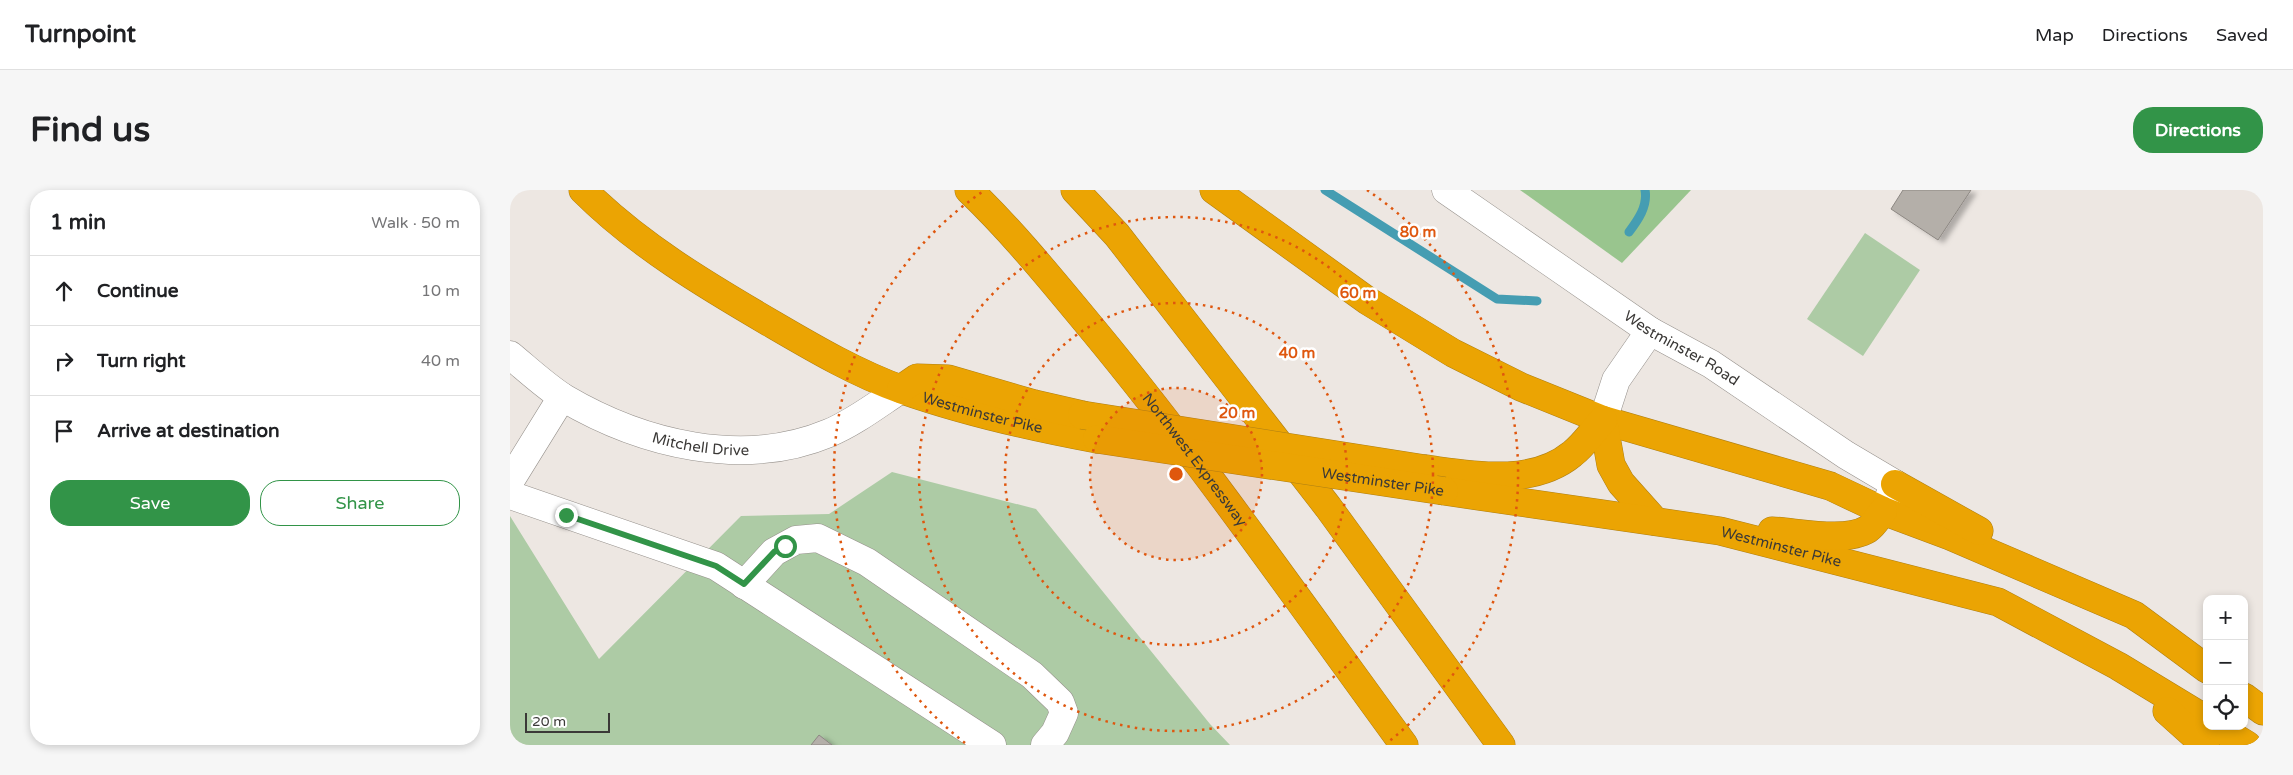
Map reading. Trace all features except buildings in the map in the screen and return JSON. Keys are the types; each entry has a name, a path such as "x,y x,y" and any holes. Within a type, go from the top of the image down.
{"highway":[{"name":"Westminster Pike","path":"583,190 597,204 672,262 729,299 819,351 901,389 1030,426 1097,439 1720,531 1998,602 2118,666 2203,718"},
{"name":"Northwest Expressway","path":"969,190 1065,297 1160,411 1216,484 1404,745"},
{"path":"1075,190 1117,235 1328,507 1501,745"},
{"path":"1214,190 1368,301 1453,353 1521,387 1603,420 1830,486 1883,511 1950,536 2134,615 2203,666"},
{"path":"901,389 917,378 948,379 1034,404 1082,415 1476,476 1519,475 1549,468 1572,454 1603,420"},
{"path":"1603,420 1611,465 1621,483 1654,521"},
{"path":"1895,484 1957,521 2063,574 2203,655"},
{"path":"1720,531 1773,531 1824,536 1850,535 1868,529 1883,511"},
{"path":"2118,666 2205,745"},
{"path":"2248,680 2263,689"},
{"path":"2248,700 2263,711"},
{"path":"2223,730 2247,745"}],"street":[{"name":"Westminster Road","path":"1446,190 1650,331 1711,364 1846,455 1895,484"},
{"path":"1603,420 1616,380 1650,331"},
{"name":"Mitchell Drive","path":"510,355 562,397 611,422 656,438 702,449 755,450 791,445 830,432 862,415 901,389"},
{"path":"510,481 562,397"},
{"path":"1883,511 1895,484"},
{"path":"510,495 716,566 992,745"},
{"path":"744,584 774,552 796,540 818,538 867,562 1032,675 1060,702 1064,713 1055,733 1045,745"}],"green space":[{"path":"1520,190 1691,190 1622,263"},
{"path":"1865,233 1920,270 1863,356 1807,319"},
{"path":"892,472 1036,509 1210,724 1230,745 510,745 510,516 599,659 741,516 829,514"}],"waterway":[{"path":"1325,190 1497,299 1537,301"},
{"path":"1629,232 1644,207 1645,190"}],"route":[{"path":"566,515 716,566 744,584 774,552 785,546"}]}
